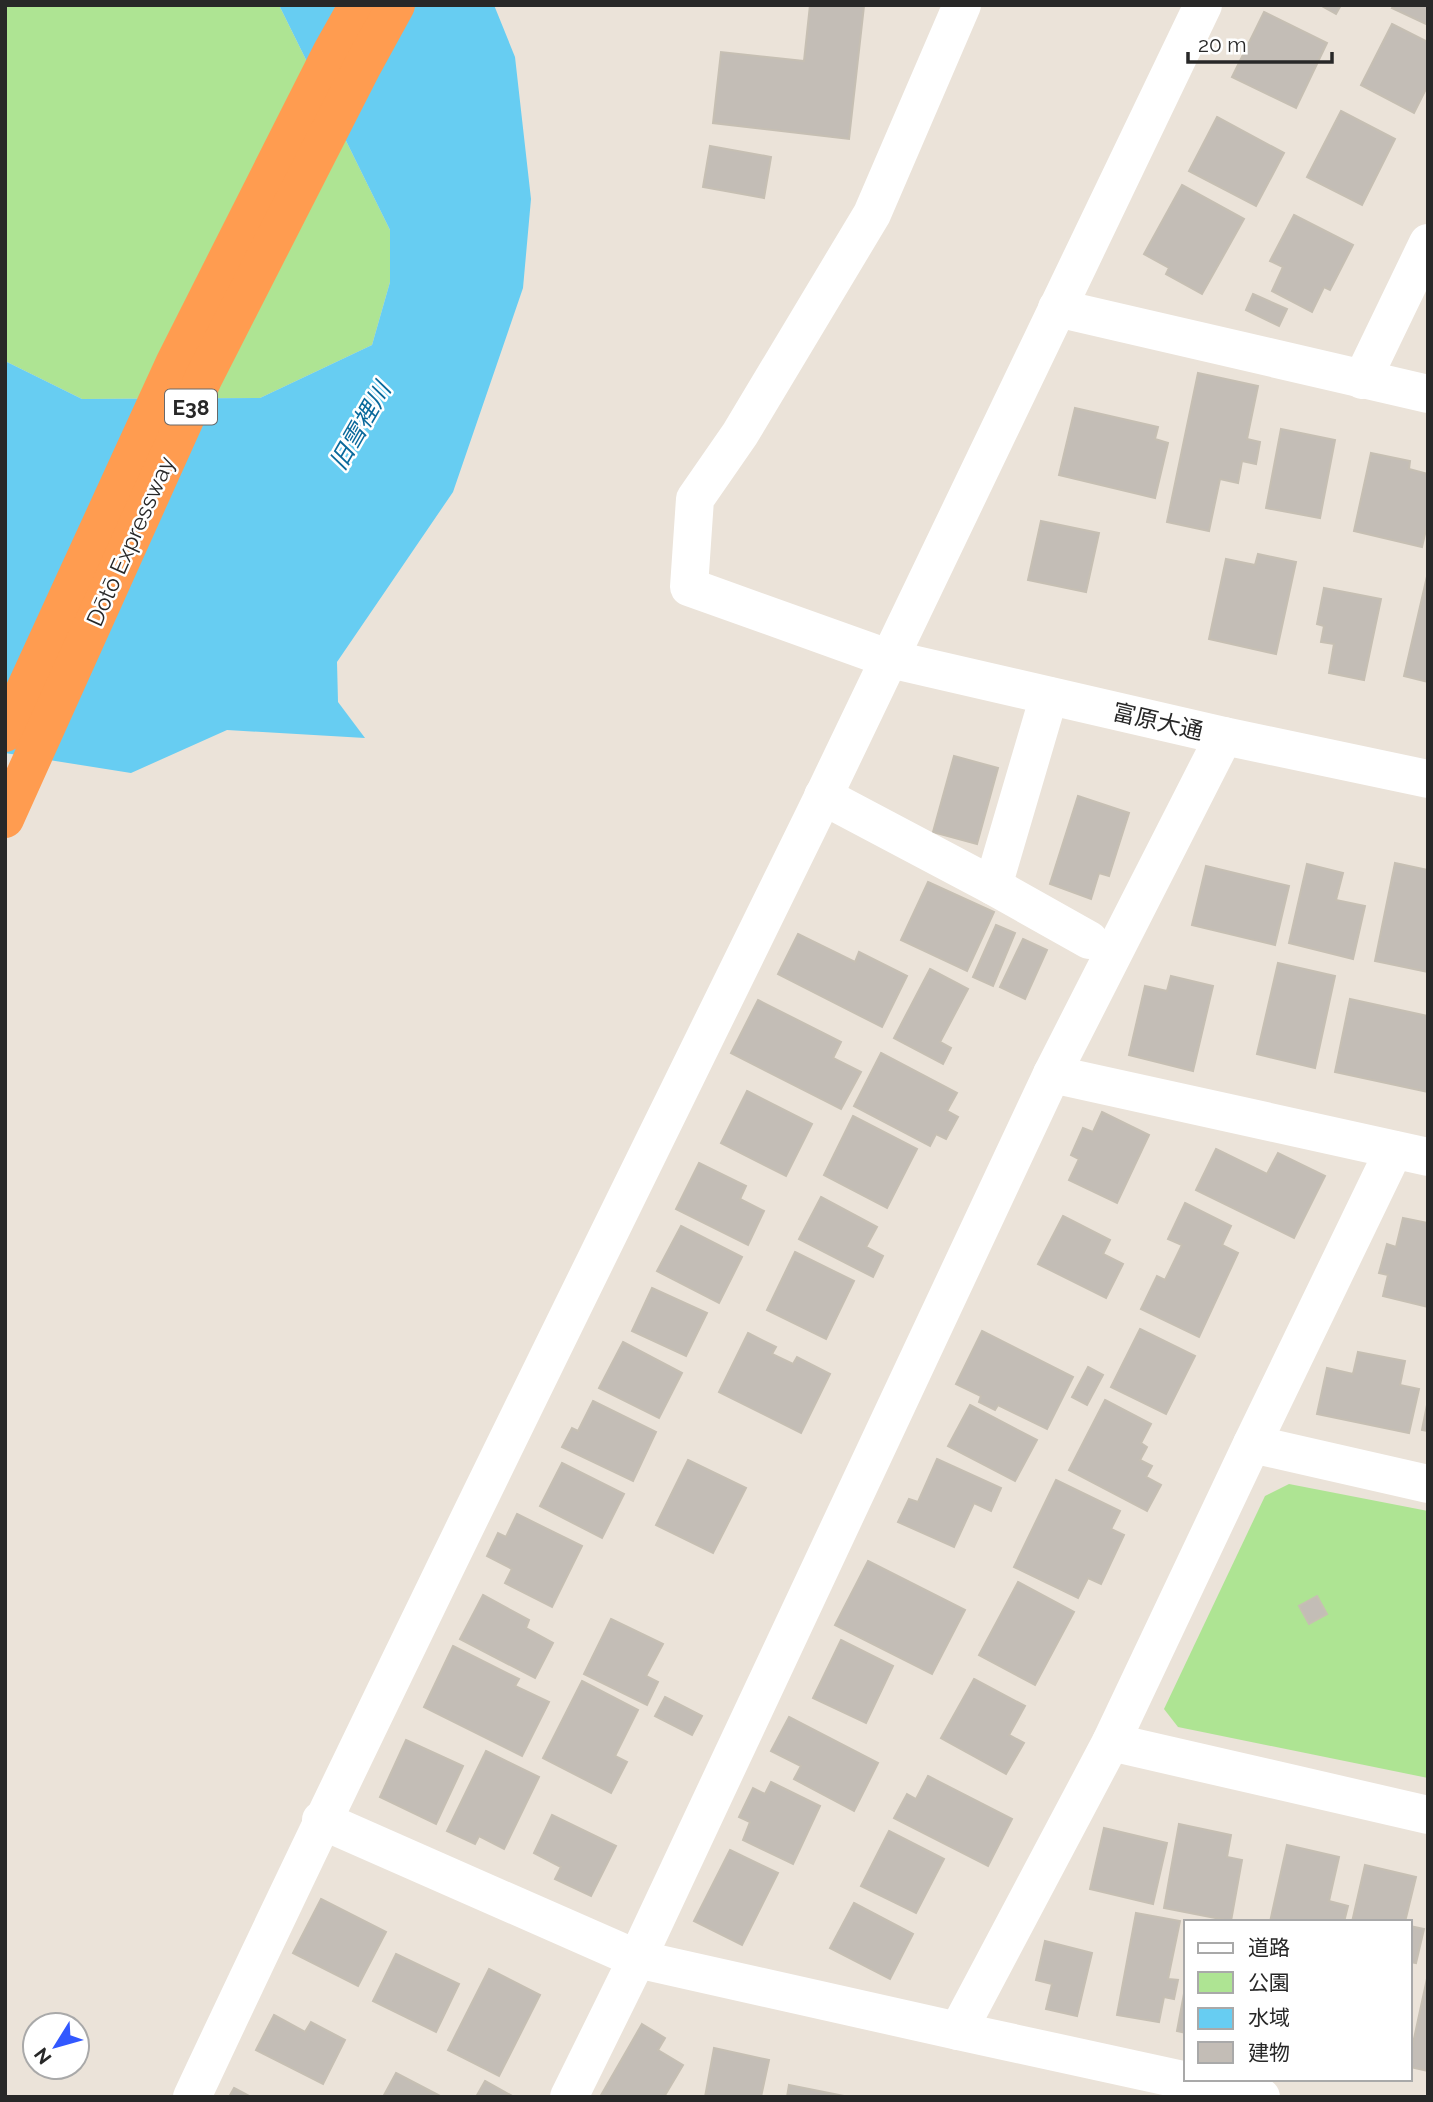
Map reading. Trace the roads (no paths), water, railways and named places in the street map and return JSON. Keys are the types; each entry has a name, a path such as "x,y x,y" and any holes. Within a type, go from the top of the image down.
{"highway":[{"name":"Dōtō Expressway","path":"5,733 175,362 332,51 358,5"},
{"name":"Dōtō Expressway","path":"5,819 204,377 396,5"}],"street":[{"name":"富原大通","path":"962,5 872,214 740,434 695,499 689,587 890,660 1428,779"},
{"path":"191,2097 321,1820 890,660 1057,308 1194,8"},
{"path":"1362,380 1428,243"},
{"path":"1057,308 1428,394"},
{"path":"993,886 1049,696"},
{"path":"569,2097 637,1958 1052,1074 1224,736"},
{"path":"823,796 1089,940"},
{"path":"958,2031 1111,1742 1252,1444 1411,1154 1052,1074"},
{"path":"1252,1444 1428,1484"},
{"path":"1111,1742 1428,1815"},
{"path":"321,1820 637,1958 1184,2080"},
{"path":"1188,2081 1261,2097"}],"water":[{"name":"旧雪裡川","path":"279,5 494,5 515,57 531,199 523,288 453,492 337,662 338,702 365,738 227,730 131,773 5,753 5,361 82,399 260,398 372,345 390,282 390,230"}]}
